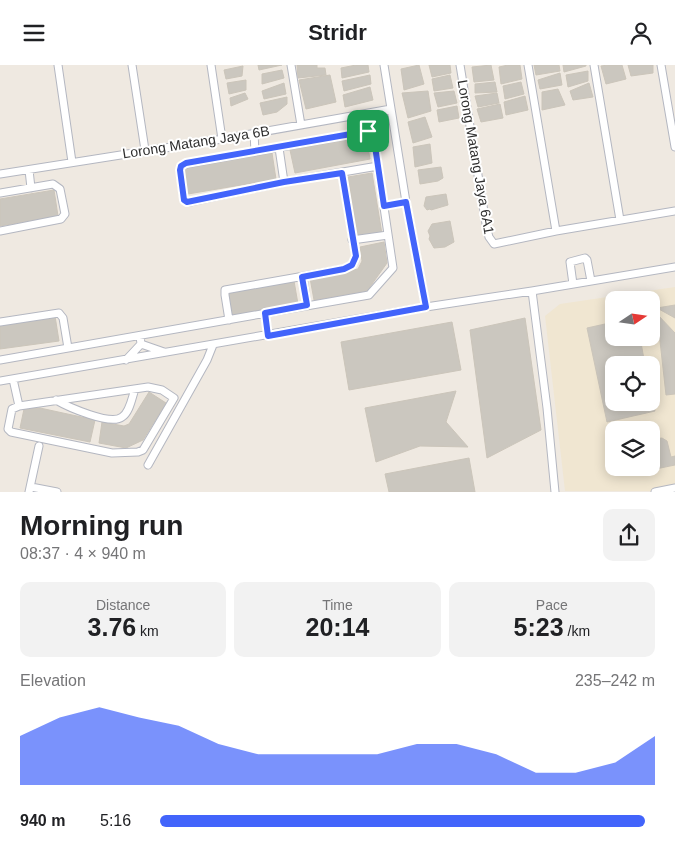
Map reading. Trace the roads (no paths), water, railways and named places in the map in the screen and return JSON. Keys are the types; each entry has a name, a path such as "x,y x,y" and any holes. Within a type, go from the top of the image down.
{"street":[{"path":"58,65 72,162"},
{"path":"132,65 145,150"},
{"path":"211,65 222,139"},
{"path":"291,65 301,125"},
{"path":"384,65 406,202 426,307"},
{"name":"Lorong Matang Jaya 6A1","path":"460,65 489,237 494,243 675,211"},
{"path":"528,65 556,231"},
{"path":"594,65 620,220"},
{"path":"661,65 675,147"},
{"name":"Lorong Matang Jaya 6B","path":"0,175 391,109"},
{"path":"0,360 369,295 393,268 384,206 378,166 373,133 371,131 186,163 181,166 180,170 184,200 187,202 284,182 378,166"},
{"path":"254,133 255,152"},
{"path":"279,148 284,182"},
{"path":"29,170 31,188"},
{"path":"229,320 224,295 225,290 344,269 352,265 356,256 342,173"},
{"path":"0,193 53,184 60,189 65,214 61,219 0,231"},
{"path":"384,206 406,202"},
{"path":"352,240 388,235"},
{"path":"574,284 570,262 585,258 591,281"},
{"path":"19,406 5,379 268,336 426,307 675,267"},
{"path":"302,277 307,305"},
{"path":"532,291 547,408 555,491"},
{"path":"0,321 59,313 63,318 68,348"},
{"path":"265,313 268,336"},
{"path":"140,336 141,344"},
{"path":"141,344 167,353"},
{"path":"126,360 141,344"},
{"path":"148,465 207,360 213,345"},
{"path":"174,398 143,450 121,454 11,432 8,429 14,407 56,400 148,387 162,390 174,398 182,404"},
{"path":"56,400 76,409 114,420 122,418 135,389"},
{"path":"39,446 30,489 57,491"},
{"path":"655,491 675,488"}]}
